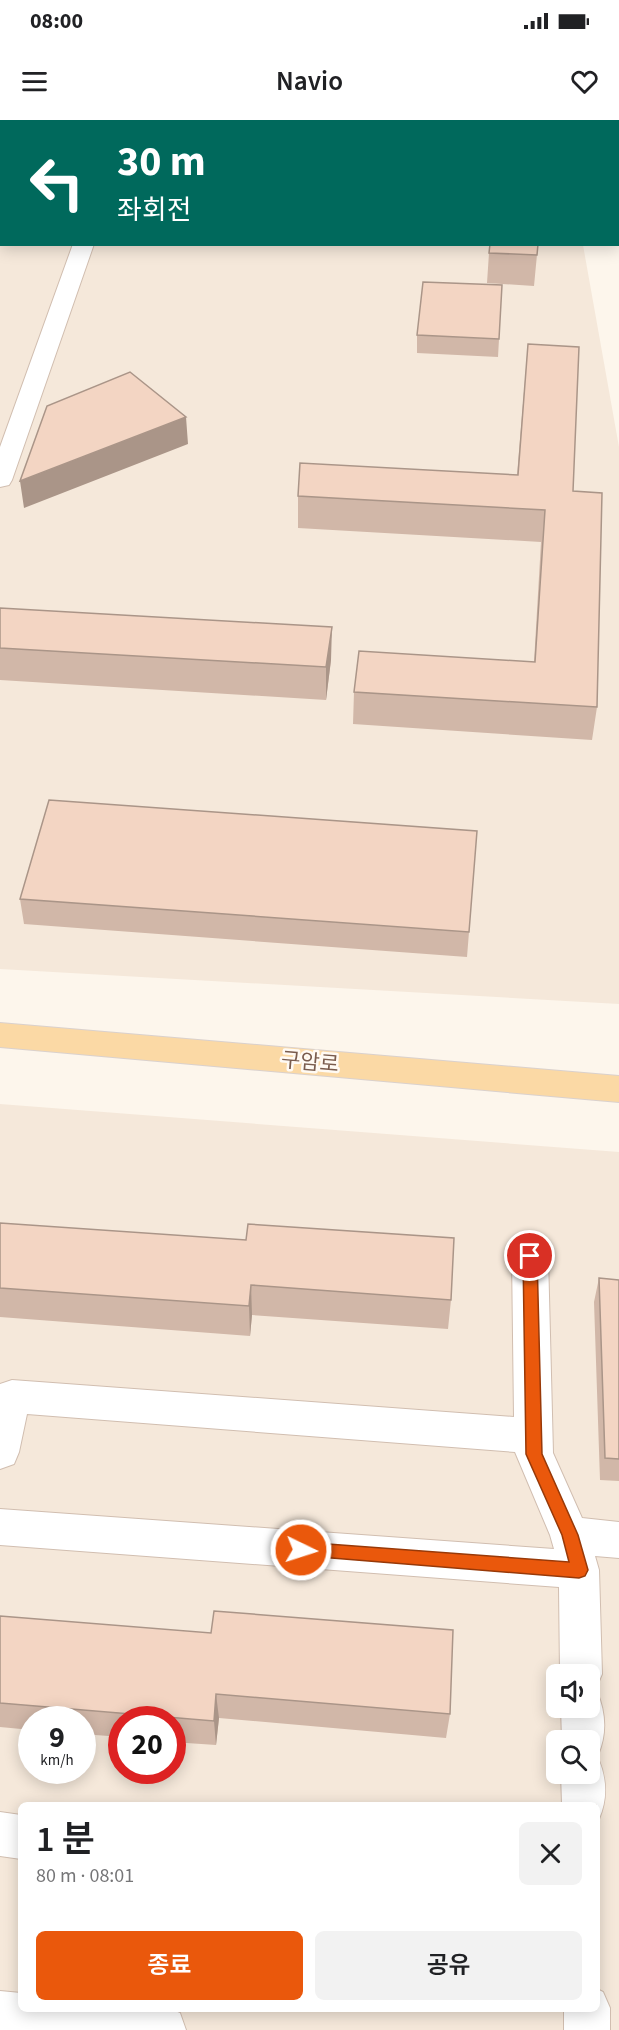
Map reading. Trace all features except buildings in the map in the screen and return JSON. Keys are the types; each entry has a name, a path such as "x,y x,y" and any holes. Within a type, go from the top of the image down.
{"main road":[{"name":"구암로","path":"0,1035 619,1089"}],"lane":[{"path":"0,480 83,246"},
{"path":"530,1256 534,1454 575,1552 581,1664"},
{"path":"0,1452 6,1396 534,1436"},
{"path":"0,1527 575,1552 619,1540"},
{"path":"583,1784 584,1802"},
{"path":"0,1834 18,1837"},
{"path":"587,2012 587,2030"},
{"path":"0,2014 163,2030"}],"shaded area":[{"path":"0,246 583,246 619,447 619,1004 0,969"},
{"path":"0,1104 619,1152 619,2030 0,2030"}],"route":[{"path":"301,1550 579,1570 570,1535 534,1454 530,1256"}]}
